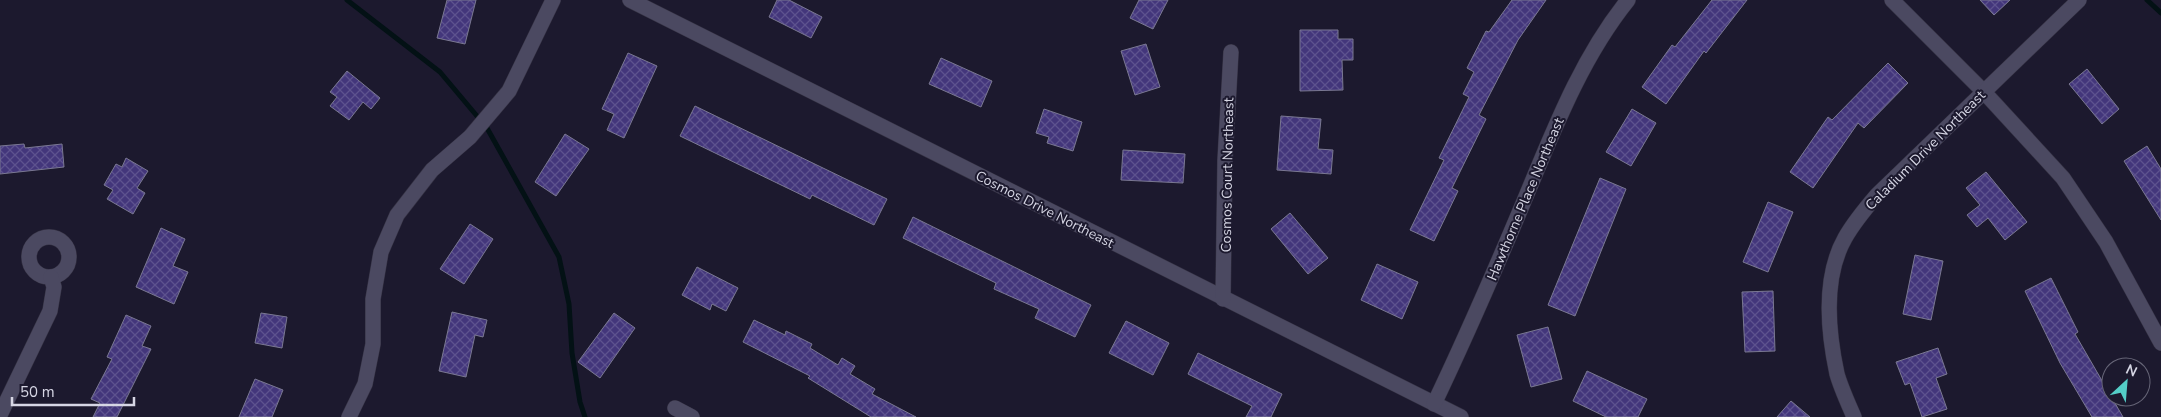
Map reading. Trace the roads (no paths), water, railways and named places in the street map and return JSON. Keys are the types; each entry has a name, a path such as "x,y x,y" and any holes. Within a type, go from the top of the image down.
{"street":[{"path":"349,417 365,384 373,344 373,299 381,252 397,215 432,170 470,137 509,91 553,0"},
{"name":"Cosmos Drive Northeast","path":"630,0 1462,417"},
{"name":"Hawthorne Place Northeast","path":"1434,404 1484,296 1566,100 1612,20 1628,0"},
{"path":"1892,0 1984,92 2063,178 2106,242 2161,343"},
{"name":"Caladium Drive Northeast","path":"1854,417 1838,376 1832,343 1830,313 1832,283 1837,257 1844,239 1857,218 1877,195 2079,0"},
{"name":"Cosmos Court Northeast","path":"1223,298 1225,160 1231,52"},
{"path":"0,416 50,311 54,287 50,277"},
{"path":"675,408 692,417"}],"waterway":[{"path":"347,0 440,72 487,128 559,257 569,304 572,353 580,402 585,417"},
{"path":"2147,0 2161,13"}]}
